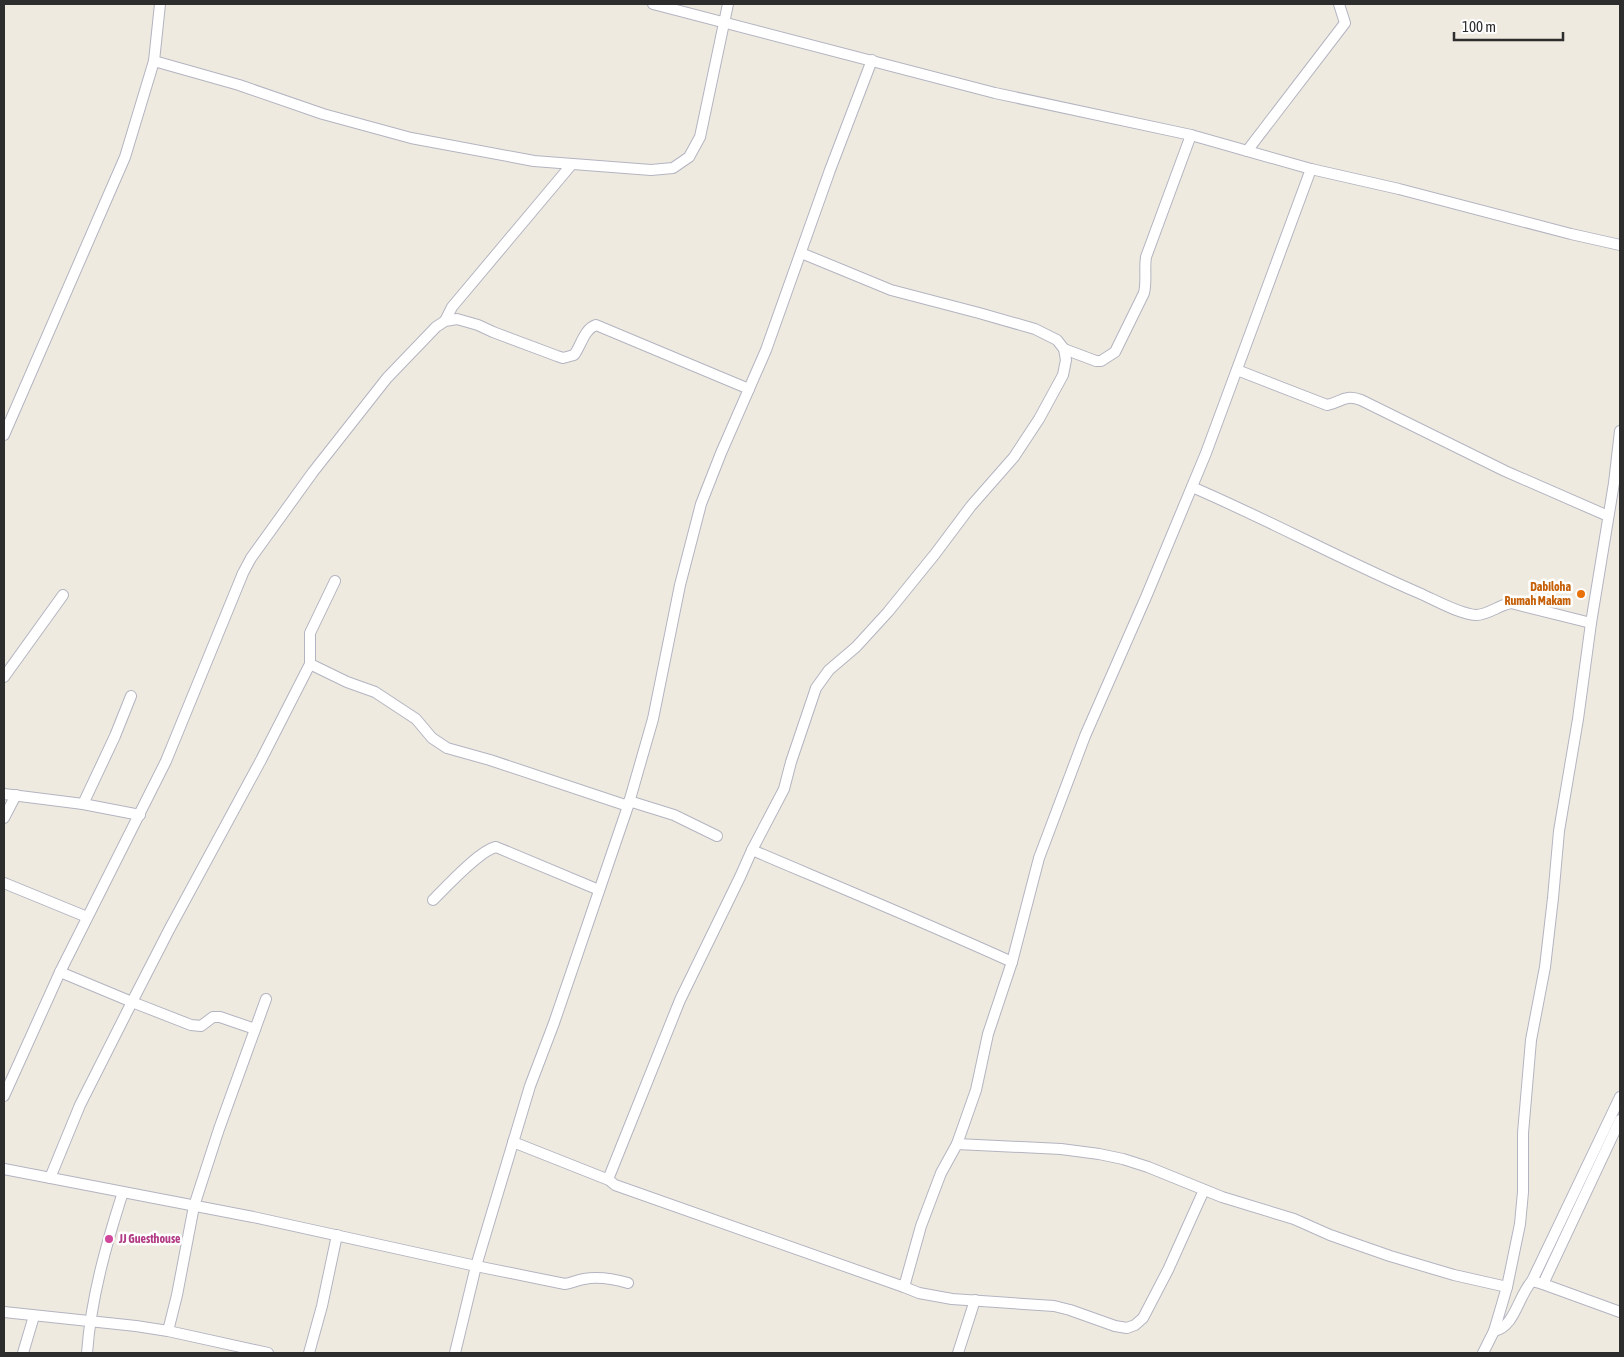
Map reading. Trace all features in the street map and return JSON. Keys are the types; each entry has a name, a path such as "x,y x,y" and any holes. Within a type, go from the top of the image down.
{"street":[{"path":"4,435 125,157 154,61 160,4"},
{"path":"653,4 995,93 1191,135 1311,169 1399,189 1620,245"},
{"path":"154,61 239,85 323,114 411,138 534,161 651,170 673,168 689,157 700,137 728,4"},
{"path":"1248,151 1345,24 1339,4"},
{"path":"455,1353 476,1266 535,1070 554,1023 629,804 653,719 680,585 694,531 710,481 766,350 830,170 872,60"},
{"path":"1064,349 1096,361 1101,361 1115,352 1144,293 1146,282 1144,265 1146,257 1191,135"},
{"path":"445,321 452,307 572,164"},
{"path":"904,1287 921,1226 941,1173 957,1144 976,1090 988,1034 1012,962 1039,858 1085,736 1192,487 1311,169"},
{"path":"609,1180 680,1000 752,850 784,789 816,688 828,670 856,647 888,612 971,506 1014,457 1039,419 1063,375 1066,360 1064,349 1058,340 1035,329 890,290 802,253"},
{"path":"4,1096 60,972 166,761 243,573 251,558 313,472 387,378 436,327 445,321 457,318 516,342 563,358 574,355 584,336 592,326 602,326 749,390"},
{"path":"1237,370 1328,405 1343,398 1353,397 1361,400 1505,471 1608,516"},
{"path":"1482,1353 1494,1331 1507,1287 1520,1224 1523,1192 1523,1133 1531,1040 1554,898 1559,831 1578,720 1620,431"},
{"path":"1192,487 1245,510 1398,585 1457,610 1474,615 1482,614 1502,604 1511,603 1591,623"},
{"path":"50,1178 80,1104 170,928 261,760 310,664 310,633 335,580"},
{"path":"4,677 63,595"},
{"path":"310,664 347,682 375,692 416,719 432,738 446,748 629,804 674,815 717,836"},
{"path":"83,804 115,736 131,696"},
{"path":"4,794 83,804 140,815"},
{"path":"4,818 16,796"},
{"path":"434,900 486,851 496,847 599,890"},
{"path":"752,850 947,932 1012,962"},
{"path":"4,883 87,917"},
{"path":"60,972 132,1002 198,1026 202,1026 213,1017 220,1017 255,1029"},
{"path":"168,1331 194,1206 219,1129 266,999"},
{"path":"1494,1331 1505,1326 1532,1281 1620,1098"},
{"path":"1543,1284 1620,1120"},
{"path":"513,1142 609,1180 615,1185 919,1293 975,1300 1054,1306 1115,1326 1128,1328 1144,1318 1204,1190"},
{"path":"957,1144 1053,1149 1099,1154 1148,1167 1250,1207 1294,1219 1330,1235 1390,1256 1454,1275 1507,1287"},
{"path":"4,1169 271,1220 565,1284 585,1278 612,1279 628,1283"},
{"path":"87,1353 89,1320 103,1258 123,1192"},
{"path":"308,1353 322,1306 337,1235"},
{"path":"1532,1281 1620,1312"},
{"path":"958,1353 975,1300"},
{"path":"4,1312 89,1320 168,1331 268,1353"},
{"path":"23,1353 34,1316"}],"place":[{"name":"Dabiloha Rumah Makam","path":"1581,594"},
{"name":"JJ Guesthouse","path":"109,1239"}]}
